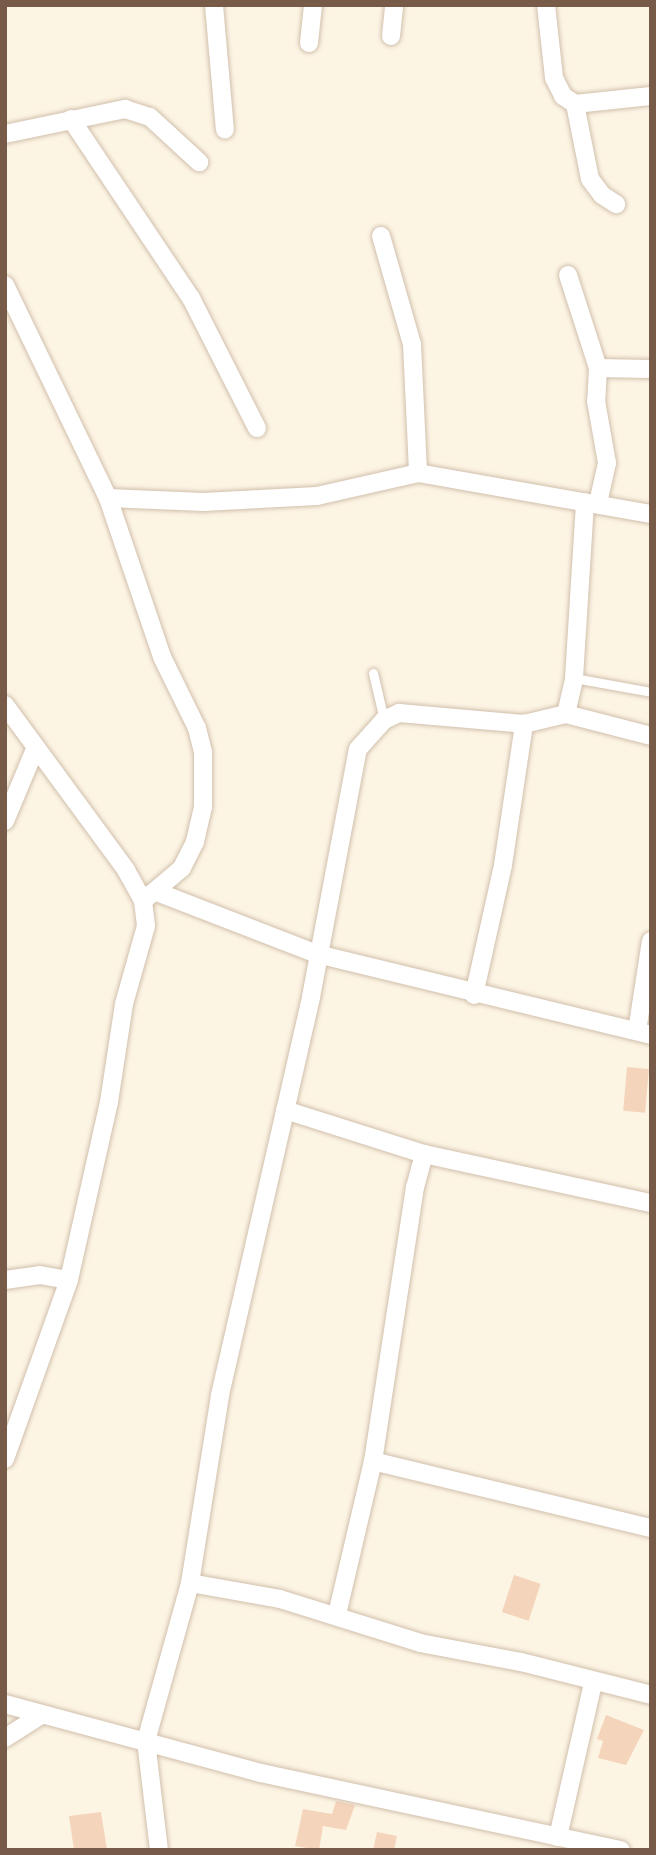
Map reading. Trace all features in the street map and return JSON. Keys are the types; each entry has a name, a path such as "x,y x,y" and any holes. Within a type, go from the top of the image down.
{"street":[{"path":"214,5 225,130"},
{"path":"309,43 313,5"},
{"path":"391,36 394,5"},
{"path":"546,5 554,78 563,96 575,104 651,96"},
{"path":"575,104 590,178 602,195 616,204"},
{"path":"5,134 125,109 141,112 169,130 199,162"},
{"path":"71,119 191,298 257,428"},
{"path":"381,236 412,344 418,473"},
{"path":"566,714 574,678 592,502 607,463 596,401 598,368 568,275"},
{"path":"5,285 108,498 162,657 197,728 203,752 203,807 195,842 183,868 150,897 144,938 124,1004 109,1102 69,1280 5,1459"},
{"path":"598,368 651,369"},
{"path":"108,498 203,502 317,496 418,473 651,514"},
{"path":"5,705 150,897 317,954 474,995 644,1033 651,941"},
{"path":"159,1850 146,1741 190,1583 220,1395 285,1110 355,760 369,734 384,720 399,713 524,724 566,714 651,736"},
{"path":"474,995 502,865 524,724"},
{"path":"5,821 36,747"},
{"path":"285,1110 424,1154 651,1203"},
{"path":"337,1614 373,1461 415,1187 424,1154"},
{"path":"5,1280 40,1275 69,1280"},
{"path":"373,1461 651,1528"},
{"path":"190,1583 337,1614 420,1643 522,1662 593,1683 651,1695"},
{"path":"558,1837 593,1683"},
{"path":"5,1704 261,1773 621,1850"},
{"path":"5,1738 41,1715"}],"lane":[{"path":"373,673 384,720"},
{"path":"574,678 651,692"}],"building":[{"path":"627,1067 649,1069 645,1113 623,1111"},
{"path":"514,1575 541,1584 529,1621 502,1612"},
{"path":"606,1715 644,1730 626,1765 598,1758 603,1741 597,1739"},
{"path":"336,1801 355,1805 346,1830 323,1826 319,1850 295,1846 303,1809 332,1814"},
{"path":"101,1812 107,1850 74,1850 69,1816"},
{"path":"377,1832 397,1836 394,1850 373,1850"}]}
